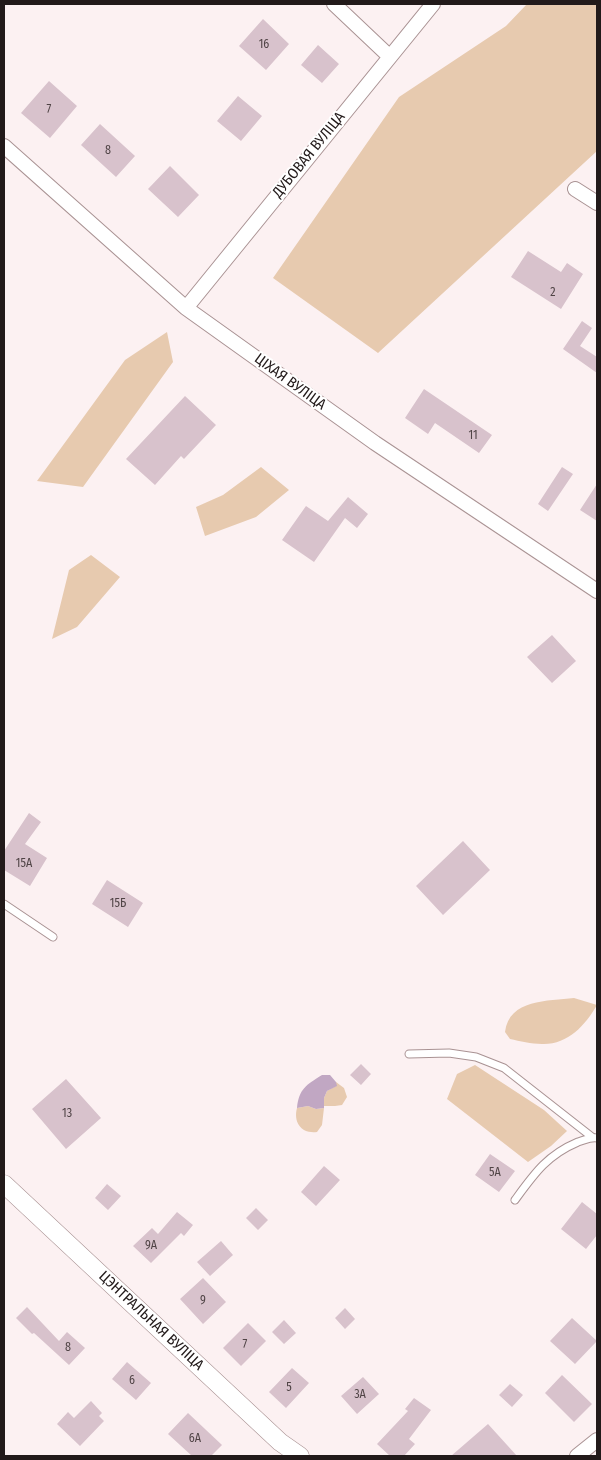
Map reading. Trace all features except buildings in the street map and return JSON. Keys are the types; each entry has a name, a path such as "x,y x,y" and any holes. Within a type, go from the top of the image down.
{"street":[{"path":"334,4 389,56"},
{"name":"ДУБОВАЯ ВУЛІЦА","path":"186,308 433,4"},
{"name":"ЦІХАЯ ВУЛІЦА","path":"4,146 186,308 375,443 597,591"},
{"path":"575,189 597,203"},
{"name":"ЦЭНТРАЛЬНАЯ ВУЛІЦА","path":"4,1184 280,1442 300,1456"},
{"path":"577,1456 597,1440"}],"lane":[{"path":"4,904 53,937"},
{"path":"409,1054 449,1053 476,1057 504,1068 594,1138 551,1156 537,1169 515,1200"}],"shaded area":[{"path":"527,4 597,4 597,151 378,353 273,278 399,97 506,26"},
{"path":"167,332 173,362 83,487 37,481 125,360"},
{"path":"261,467 289,490 256,517 205,536 196,507 223,495"},
{"path":"91,555 120,577 77,627 52,639 69,570"},
{"path":"574,998 597,1005 581,1027 567,1038 551,1043 534,1044 510,1039 505,1032 508,1021 514,1013 522,1008 542,1001"},
{"path":"475,1065 544,1110 567,1131 551,1146 528,1162 447,1099 457,1074"},
{"path":"322,1075 330,1075 337,1086 327,1091 324,1098 324,1108 316,1109 308,1106 297,1108 304,1088"},
{"path":"336,1082 344,1088 347,1097 342,1105 324,1106 324,1098 327,1091 336,1086"},
{"path":"308,1106 316,1109 324,1108 322,1125 317,1132 303,1129 296,1118 297,1108"}]}
